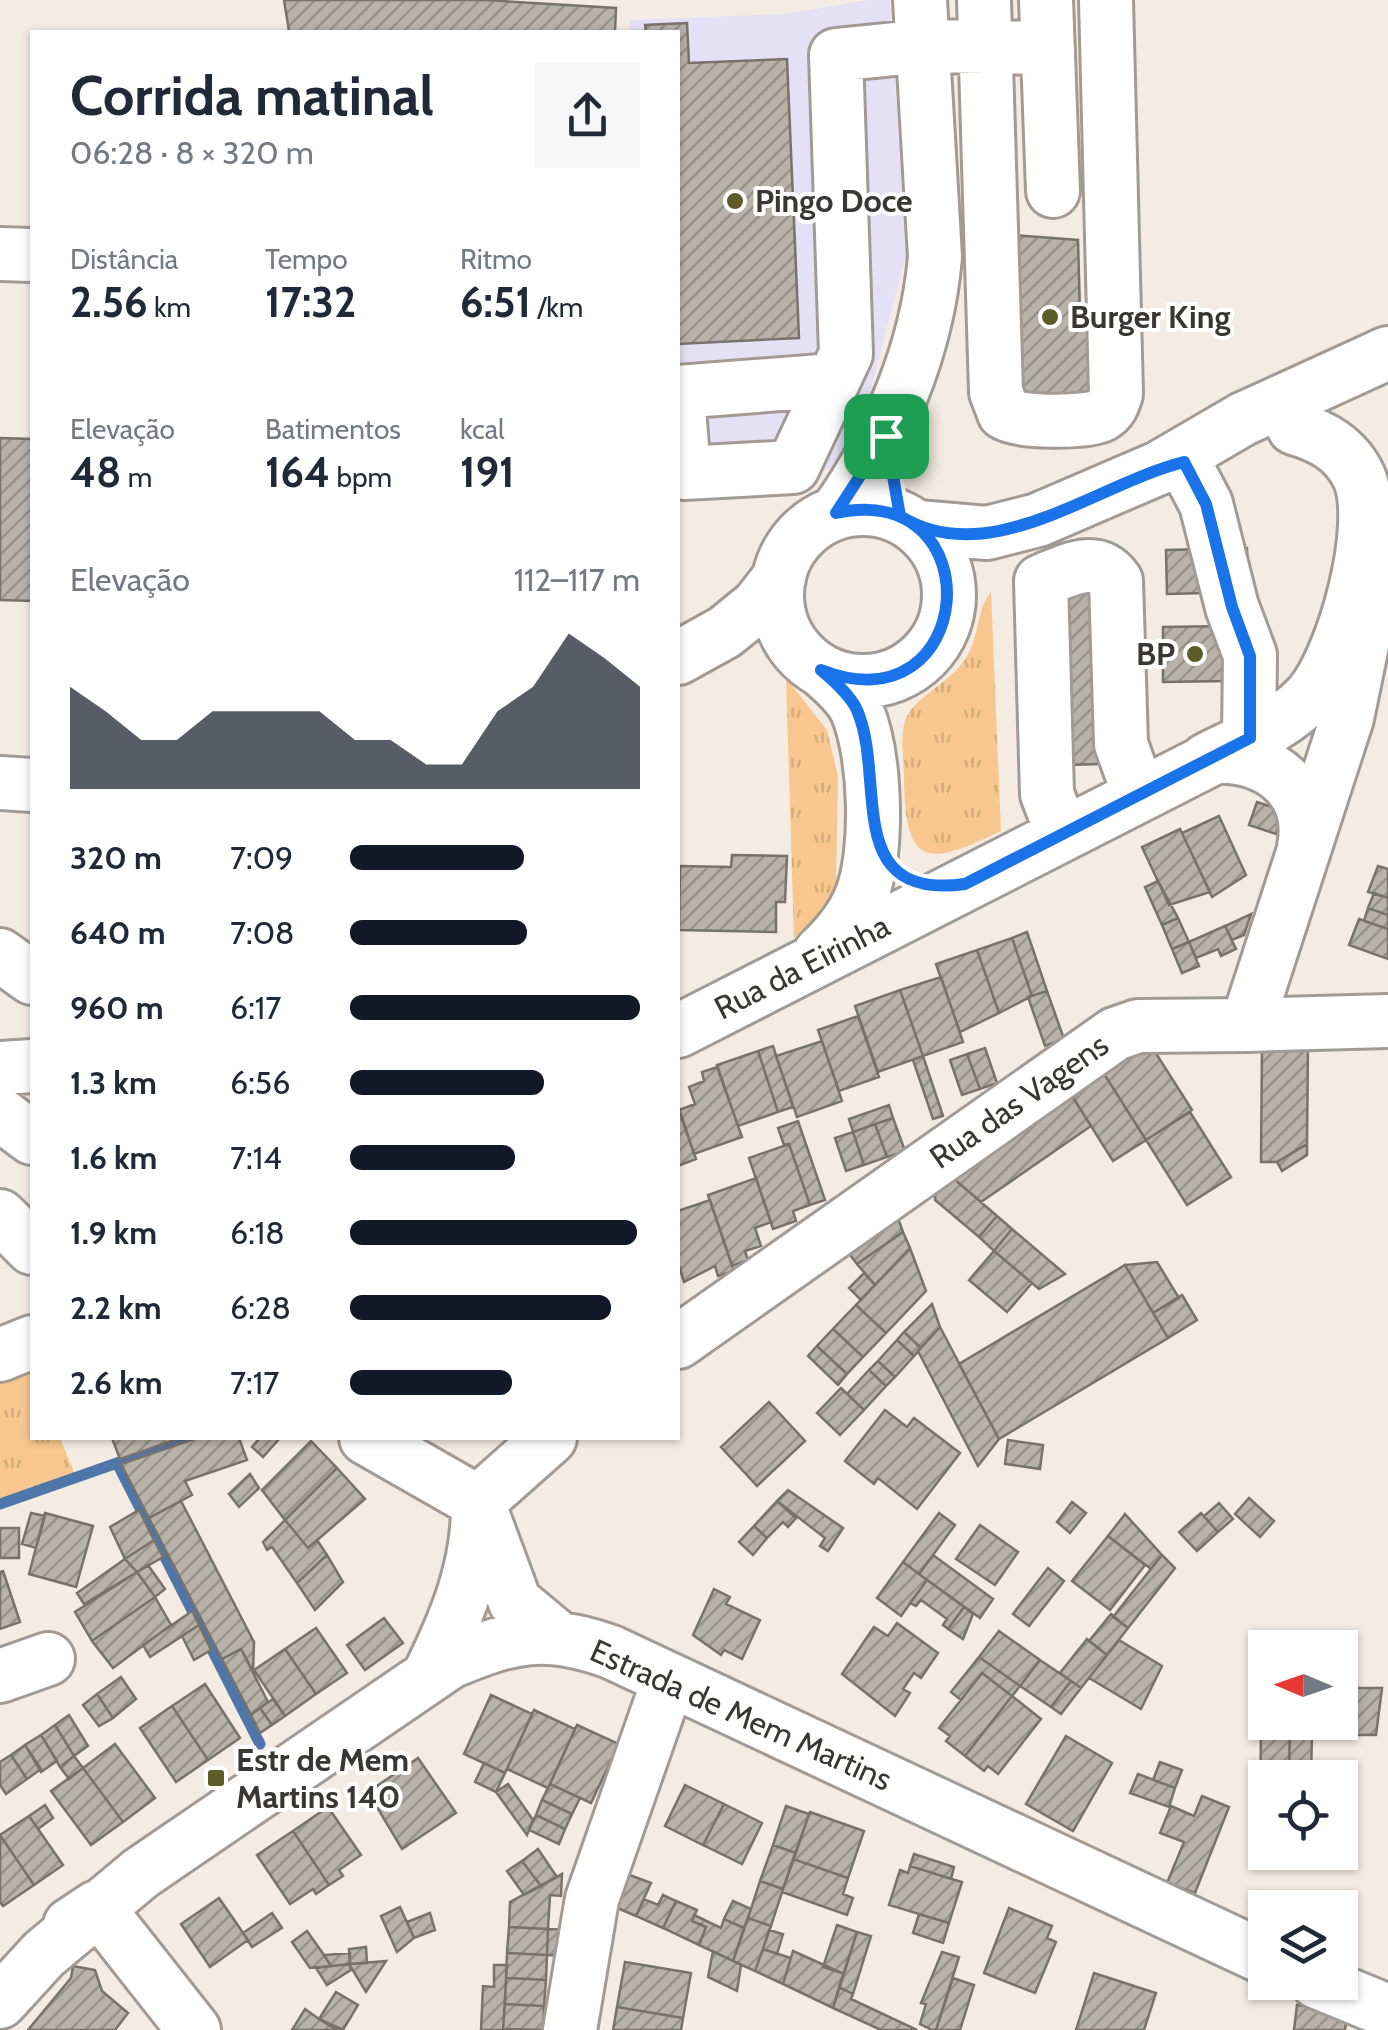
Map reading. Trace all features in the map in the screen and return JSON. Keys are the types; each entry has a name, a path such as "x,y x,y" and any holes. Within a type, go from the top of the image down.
{"street":[{"path":"985,23 996,392 1004,413 1021,421 1096,417 1111,408 1116,394 1106,0"},
{"path":"680,420 684,473 793,467 846,354 836,55 922,23 1047,24 1053,191"},
{"path":"836,513 886,436 932,296 935,258 922,23"},
{"path":"990,194 1112,188"},
{"path":"0,254 30,255"},
{"path":"1172,465 1243,419 1388,353"},
{"path":"680,394 834,380"},
{"path":"680,659 725,632 758,605 779,578 799,538 836,513 857,508 908,522 987,533 1038,520 1172,465 1243,448 1388,390"},
{"path":"1197,764 1250,738 1299,707 1331,664 1346,620 1366,500 1349,460 1315,434 1294,428"},
{"path":"886,436 908,522 934,544 944,565 948,612"},
{"path":"1172,465 1206,504 1232,607 1250,656 1250,738"},
{"path":"1247,1025 1346,718 1388,518"},
{"path":"866,746 880,704 900,674 930,648 967,575 995,549 1038,520"},
{"path":"1062,833 1047,794 1041,581 1081,565 1097,566 1116,580 1121,744 1138,794"},
{"path":"779,578 782,618 810,662 856,709 866,746 871,818 871,862 854,911 822,952 790,973"},
{"path":"680,660 732,652 810,662 846,680 874,681 900,674"},
{"name":"Rua da Eirinha","path":"680,1030 1197,764 1235,756 1272,768 1298,796 1306,834 1302,854"},
{"path":"0,783 30,784"},
{"path":"871,818 882,853 908,878 943,886 965,884"},
{"path":"0,937 30,934"},
{"path":"0,954 30,976"},
{"name":"Rua das Vagens","path":"680,1341 1115,1034 1138,1026 1388,1020"},
{"path":"0,1068 30,1066"},
{"path":"0,1114 30,1136"},
{"path":"0,1216 30,1246"},
{"path":"0,1355 30,1343"},
{"path":"370,1440 478,1502 506,1587 515,1602 557,1637"},
{"path":"428,1677 456,1620 479,1538 478,1502 548,1440"},
{"name":"Estrada de Mem Martins","path":"0,2002 97,1907 428,1677 501,1640 557,1637 598,1647 1248,1950"},
{"path":"570,2030 592,1899 668,1679"},
{"path":"0,1965 97,1907 194,2030"},
{"path":"1358,1999 1388,2011"}],"shaded area":[{"path":"890,0 906,256 869,396 842,462 767,497 680,502 680,30 630,30 630,20 784,14"}],"green space":[{"path":"991,592 1001,831 955,851 925,852 909,829 905,808 903,730 912,708 967,656"},
{"path":"786,678 827,730 838,776 836,885 818,915 794,938"},
{"path":"30,1369 30,1440 61,1440 75,1475 0,1501 0,1378"}],"building":[{"path":"284,0 485,0 616,8 615,30 289,30"},
{"name":"Pingo Doce","path":"687,23 689,63 787,59 799,338 680,344 680,30 646,30 645,25"},
{"name":"Burger King","path":"1012,235 1078,240 1080,314 1086,314 1086,321 1099,320 1099,349 1087,349 1088,361 1101,361 1101,401 1016,394"},
{"path":"0,438 30,439 30,601 0,600"},
{"path":"1247,548 1248,592 1167,594 1166,550"},
{"path":"1098,580 1104,764 1063,765 1058,581"},
{"name":"BP","path":"1227,626 1228,681 1163,682 1163,627"},
{"path":"1257,802 1284,811 1276,834 1249,825"},
{"path":"1219,816 1246,875 1212,897 1182,833"},
{"path":"1180,829 1210,892 1169,905 1142,847"},
{"path":"732,855 787,856 785,902 776,902 776,932 680,930 680,866 731,867"},
{"path":"1378,866 1388,869 1388,898 1368,892"},
{"path":"1158,881 1178,918 1162,925 1145,887"},
{"path":"1374,893 1388,898 1388,915 1368,908"},
{"path":"1368,908 1388,915 1388,929 1364,921"},
{"path":"1251,914 1244,935 1232,940 1225,926"},
{"path":"1178,918 1189,942 1172,949 1162,925"},
{"path":"1359,919 1388,929 1388,959 1349,945"},
{"path":"1225,926 1236,949 1221,956 1218,949 1196,958 1189,942"},
{"path":"1027,932 1047,991 1032,996 1012,938"},
{"path":"1012,938 1032,996 999,1013 977,950"},
{"path":"1189,942 1199,966 1182,973 1172,949"},
{"path":"977,950 999,1013 960,1032 936,964"},
{"path":"941,977 963,1042 923,1056 900,990"},
{"path":"900,990 923,1056 878,1072 855,1006"},
{"path":"1047,991 1064,1039 1045,1046 1028,997"},
{"path":"858,1016 879,1077 839,1091 818,1030"},
{"path":"822,1041 842,1101 797,1117 776,1056"},
{"path":"1150,1044 1192,1110 1146,1140 1099,1066"},
{"path":"1262,1044 1308,1044 1307,1144 1277,1162 1261,1162"},
{"path":"773,1046 793,1107 778,1112 758,1051"},
{"path":"985,1048 997,1083 980,1089 967,1054"},
{"path":"758,1051 778,1112 738,1126 717,1065"},
{"path":"967,1054 980,1089 962,1095 950,1060"},
{"path":"923,1056 943,1116 933,1119 913,1060"},
{"path":"1099,1066 1146,1140 1113,1161 1067,1088"},
{"path":"717,1067 742,1137 694,1154 680,1110 695,1104 689,1087 704,1081 702,1072"},
{"path":"1067,1088 1091,1126 981,1202 946,1172"},
{"path":"889,1105 893,1118 853,1132 849,1119"},
{"path":"680,1112 696,1159 680,1165"},
{"path":"1190,1112 1231,1177 1187,1205 1146,1140"},
{"path":"893,1118 905,1151 887,1157 875,1124"},
{"path":"798,1121 825,1200 810,1205 789,1144 784,1145 778,1128"},
{"path":"875,1124 887,1157 864,1165 853,1132"},
{"path":"853,1132 864,1165 846,1171 835,1138"},
{"path":"789,1144 810,1205 793,1211 796,1221 773,1229 749,1158"},
{"path":"1307,1144 1307,1155 1282,1171 1277,1162"},
{"path":"946,1172 997,1216 979,1237 935,1200 936,1178"},
{"path":"756,1178 771,1222 755,1228 761,1246 745,1251 748,1260 732,1266 708,1195"},
{"path":"710,1200 734,1271 718,1276 715,1266 684,1282 680,1269 680,1210"},
{"path":"894,1207 903,1232 857,1264 842,1244"},
{"path":"997,1216 1012,1229 994,1251 979,1237"},
{"path":"1012,1229 1065,1274 1039,1289 994,1251"},
{"path":"903,1232 910,1248 875,1285 857,1264"},
{"path":"910,1248 926,1291 886,1333 856,1305"},
{"path":"994,1251 1032,1283 1007,1312 969,1280"},
{"path":"1157,1262 1179,1298 1153,1313 1125,1265"},
{"path":"1125,1265 1168,1338 999,1439 959,1364"},
{"path":"864,1273 875,1285 861,1300 849,1288"},
{"path":"1182,1295 1197,1320 1168,1338 1153,1313"},
{"path":"932,1304 940,1327 921,1348 904,1332"},
{"path":"856,1305 886,1333 863,1357 833,1329"},
{"path":"940,1327 999,1439 978,1466 918,1351"},
{"path":"833,1329 863,1357 847,1374 817,1346"},
{"path":"904,1332 921,1348 914,1356 897,1340"},
{"path":"897,1340 914,1356 895,1377 878,1361"},
{"path":"817,1346 847,1374 838,1385 808,1356"},
{"path":"878,1361 895,1377 886,1386 869,1370"},
{"path":"869,1370 886,1386 864,1410 847,1394"},
{"path":"841,1388 864,1410 840,1435 817,1413"},
{"path":"769,1402 805,1441 757,1486 721,1447"},
{"path":"885,1410 907,1427 914,1418 960,1453 917,1509 878,1478 874,1484 845,1461"},
{"path":"113,1440 175,1440 120,1459"},
{"path":"191,1440 240,1440 247,1460 185,1481 192,1495 149,1518 121,1464"},
{"path":"258,1440 278,1440 263,1457 252,1447"},
{"path":"1008,1440 1043,1445 1040,1469 1005,1464"},
{"path":"311,1441 337,1468 285,1520 262,1490"},
{"path":"337,1468 365,1499 308,1548 285,1520"},
{"path":"250,1474 259,1488 239,1507 229,1494"},
{"path":"788,1490 843,1528 828,1551 820,1546 825,1538 777,1501"},
{"path":"1249,1498 1274,1521 1260,1537 1235,1514"},
{"path":"181,1501 254,1642 253,1671 241,1649 222,1659 149,1518"},
{"path":"777,1501 796,1518 788,1527 783,1522 767,1538 754,1526"},
{"path":"1072,1502 1086,1513 1070,1533 1057,1522"},
{"path":"1219,1503 1233,1519 1218,1532 1204,1516"},
{"path":"139,1510 154,1540 125,1559 110,1527"},
{"path":"31,1513 45,1516 36,1548 22,1544"},
{"path":"45,1513 93,1526 76,1587 29,1574"},
{"path":"939,1513 955,1525 919,1574 903,1562"},
{"path":"1201,1513 1218,1532 1197,1551 1179,1532"},
{"path":"1125,1514 1162,1555 1151,1569 1108,1536"},
{"path":"285,1520 308,1548 317,1540 327,1555 297,1583 272,1547 267,1550 263,1542"},
{"path":"980,1525 1018,1552 995,1585 956,1559"},
{"path":"754,1526 767,1538 753,1555 739,1542"},
{"path":"0,1528 19,1528 19,1558 0,1558"},
{"path":"1108,1536 1145,1565 1110,1610 1072,1581"},
{"path":"154,1540 163,1557 137,1572 125,1559"},
{"path":"327,1555 343,1582 315,1610 297,1583"},
{"path":"933,1555 993,1599 980,1618 919,1574"},
{"path":"1162,1555 1175,1568 1128,1628 1113,1617"},
{"path":"125,1559 137,1572 84,1604 77,1593"},
{"path":"903,1562 927,1580 901,1616 877,1598"},
{"path":"148,1565 165,1589 155,1597 137,1572"},
{"path":"1048,1568 1064,1581 1029,1626 1013,1614"},
{"path":"3,1571 20,1622 0,1629 0,1572"},
{"path":"137,1572 155,1597 92,1641 75,1612"},
{"path":"927,1580 964,1607 948,1629 943,1625 947,1619 921,1600 916,1606 910,1603"},
{"path":"714,1589 730,1597 726,1604 760,1620 742,1659 724,1650 721,1655 693,1635"},
{"path":"155,1597 171,1625 113,1668 92,1641"},
{"path":"964,1607 973,1614 963,1639 948,1629"},
{"path":"192,1611 199,1625 150,1657 143,1645"},
{"path":"1111,1614 1128,1628 1107,1655 1089,1641"},
{"path":"384,1618 403,1643 365,1670 347,1645"},
{"path":"897,1623 938,1653 921,1678 914,1673 903,1689 910,1693 895,1716 842,1674 874,1627 888,1636"},
{"path":"199,1625 211,1650 194,1660 182,1636"},
{"path":"316,1628 347,1673 316,1694 285,1649"},
{"path":"999,1631 1040,1660 1020,1686 979,1657"},
{"path":"1087,1639 1107,1655 1081,1688 1060,1673"},
{"path":"1119,1640 1162,1666 1141,1709 1089,1678"},
{"path":"241,1649 268,1702 251,1715 222,1659"},
{"path":"285,1649 316,1694 285,1716 254,1670"},
{"path":"979,1657 1020,1686 1012,1696 982,1673 961,1700 951,1692"},
{"path":"1040,1660 1071,1681 1051,1707 1020,1686"},
{"path":"982,1673 1012,1696 965,1756 946,1741 950,1736 939,1728"},
{"path":"121,1677 136,1699 113,1718 97,1694"},
{"path":"1071,1681 1081,1688 1061,1714 1051,1707"},
{"path":"205,1684 240,1738 208,1760 172,1706"},
{"path":"1358,1688 1382,1688 1376,1735 1358,1735"},
{"path":"97,1694 113,1718 99,1726 83,1705"},
{"path":"491,1695 532,1714 505,1773 464,1754"},
{"path":"1012,1696 1041,1719 998,1774 988,1766 984,1771 965,1756"},
{"path":"273,1699 285,1716 272,1725 260,1708"},
{"path":"172,1706 208,1760 176,1782 140,1728"},
{"path":"260,1708 272,1725 260,1733 251,1715"},
{"path":"534,1710 575,1729 548,1788 507,1769"},
{"path":"69,1715 88,1746 74,1756 55,1725"},
{"path":"55,1725 74,1756 60,1767 41,1735"},
{"path":"577,1725 619,1744 591,1803 550,1784"},
{"path":"41,1735 57,1761 41,1772 25,1745"},
{"path":"1066,1736 1112,1763 1073,1831 1026,1804"},
{"path":"1261,1740 1290,1740 1289,1760 1261,1760"},
{"path":"1290,1740 1312,1740 1311,1760 1289,1760"},
{"path":"115,1744 155,1798 123,1822 83,1768"},
{"path":"25,1745 41,1769 27,1779 11,1755"},
{"path":"11,1755 27,1779 6,1794 0,1785 0,1762"},
{"path":"74,1756 83,1768 69,1779 60,1767"},
{"path":"418,1758 456,1813 402,1849 368,1792"},
{"path":"1160,1762 1182,1770 1175,1788 1153,1780"},
{"path":"484,1763 505,1773 496,1792 475,1782"},
{"path":"83,1768 123,1822 91,1845 51,1791"},
{"path":"1138,1774 1175,1788 1169,1807 1130,1793"},
{"path":"508,1784 533,1820 527,1835 496,1792"},
{"path":"550,1784 580,1798 572,1814 542,1800"},
{"path":"685,1785 724,1804 703,1845 665,1826"},
{"path":"1202,1796 1229,1807 1195,1893 1167,1883 1184,1842 1160,1833 1171,1806 1194,1816"},
{"path":"542,1800 572,1814 565,1829 536,1815"},
{"path":"724,1804 762,1823 742,1864 703,1845"},
{"path":"45,1805 53,1818 38,1829 29,1816"},
{"path":"786,1806 809,1814 796,1853 773,1845"},
{"path":"328,1807 361,1855 339,1870 343,1876 329,1885 293,1831"},
{"path":"810,1812 864,1831 848,1878 793,1859"},
{"path":"536,1815 565,1829 559,1844 529,1830"},
{"path":"29,1816 63,1865 34,1885 0,1835"},
{"path":"293,1831 329,1885 316,1894 313,1889 290,1904 257,1855"},
{"path":"0,1835 34,1885 3,1906 0,1902"},
{"path":"773,1845 796,1853 783,1889 760,1881"},
{"path":"538,1849 557,1877 541,1886 522,1861"},
{"path":"914,1854 954,1867 951,1879 910,1866"},
{"path":"793,1859 848,1878 843,1894 853,1898 847,1915 782,1892"},
{"path":"522,1861 541,1886 524,1895 507,1871"},
{"path":"910,1866 962,1882 949,1923 889,1905 900,1870 908,1873"},
{"path":"619,1871 651,1883 636,1916 608,1904"},
{"path":"562,1874 561,1896 550,1895 548,1929 509,1927 510,1902"},
{"path":"760,1881 783,1889 771,1926 748,1918"},
{"path":"663,1895 676,1901 663,1928 636,1916 644,1899 658,1905"},
{"path":"219,1898 248,1940 210,1967 181,1924"},
{"path":"676,1901 697,1910 692,1921 706,1927 699,1945 663,1928"},
{"path":"733,1901 751,1909 744,1928 724,1919"},
{"path":"400,1907 414,1938 397,1952 381,1916"},
{"path":"1009,1908 1052,1926 1047,1938 1056,1942 1035,1993 984,1973"},
{"path":"272,1913 282,1928 252,1947 243,1933"},
{"path":"430,1913 435,1930 414,1938 407,1922"},
{"path":"919,1914 949,1923 943,1943 913,1933"},
{"path":"694,1915 721,1928 724,1919 744,1928 733,1961 699,1945 706,1927 692,1921"},
{"path":"748,1918 771,1926 755,1971 733,1961"},
{"path":"837,1925 857,1932 844,1974 823,1967"},
{"path":"509,1927 548,1929 547,1955 507,1953"},
{"path":"548,1929 573,1930 568,1956 547,1955"},
{"path":"769,1930 783,1934 777,1954 763,1949"},
{"path":"307,1931 331,1966 310,1968 292,1942"},
{"path":"857,1932 871,1936 853,1994 839,1987"},
{"path":"366,1947 367,1963 350,1964 349,1949"},
{"path":"763,1949 791,1958 783,1984 755,1971"},
{"path":"713,1951 741,1965 737,1991 708,1977"},
{"path":"793,1951 844,1974 833,2008 783,1984"},
{"path":"942,1952 959,1957 936,2030 932,2030 920,2024 926,2004 921,2003"},
{"path":"350,1953 350,1964 331,1966 324,1955"},
{"path":"507,1953 547,1955 546,1980 506,1978"},
{"path":"386,1961 366,1992 349,1964 350,1964"},
{"path":"625,1962 691,1973 683,2018 617,2007"},
{"path":"349,1964 351,1970 327,1985 316,1968"},
{"path":"494,1965 507,1965 503,2030 481,2030 483,1986 494,1987"},
{"path":"73,1966 95,1970 102,1991 128,2013 115,2030 28,2030 71,1978"},
{"path":"1094,1973 1156,1993 1144,2030 1076,2030"},
{"path":"506,1978 546,1980 544,2006 505,2004"},
{"path":"953,1978 974,1985 960,2030 936,2030"},
{"path":"839,1987 853,1994 851,1999 917,2030 881,2030 833,2008"},
{"path":"336,1992 358,2005 343,2030 319,2019"},
{"path":"505,2004 544,2006 543,2030 503,2029"},
{"path":"1297,2005 1348,2012 1345,2030 1294,2030"},
{"path":"617,2007 683,2018 681,2030 613,2030"},
{"path":"305,2009 319,2019 337,2030 292,2030"}],"waterway":[{"path":"117,1463 183,1440"},
{"path":"0,1504 117,1463 260,1744"}],"place":[{"name":"Pingo Doce","path":"735,201"},
{"name":"Burger King","path":"1050,317"},
{"name":"BP","path":"1195,654"},
{"name":"Estr de Mem Martins 140","path":"216,1778"}],"route":[{"path":"886,436 836,513 857,508 879,510 900,516 918,528 934,544 944,565 950,588 948,612 939,637 922,658 900,674 874,681 846,680 821,670 856,709 866,746 875,836 894,867 925,884 965,884 1250,738 1250,656 1232,607 1206,504 1184,462 1159,468 1038,520 987,533 948,532 918,528 900,516 886,436"}]}
